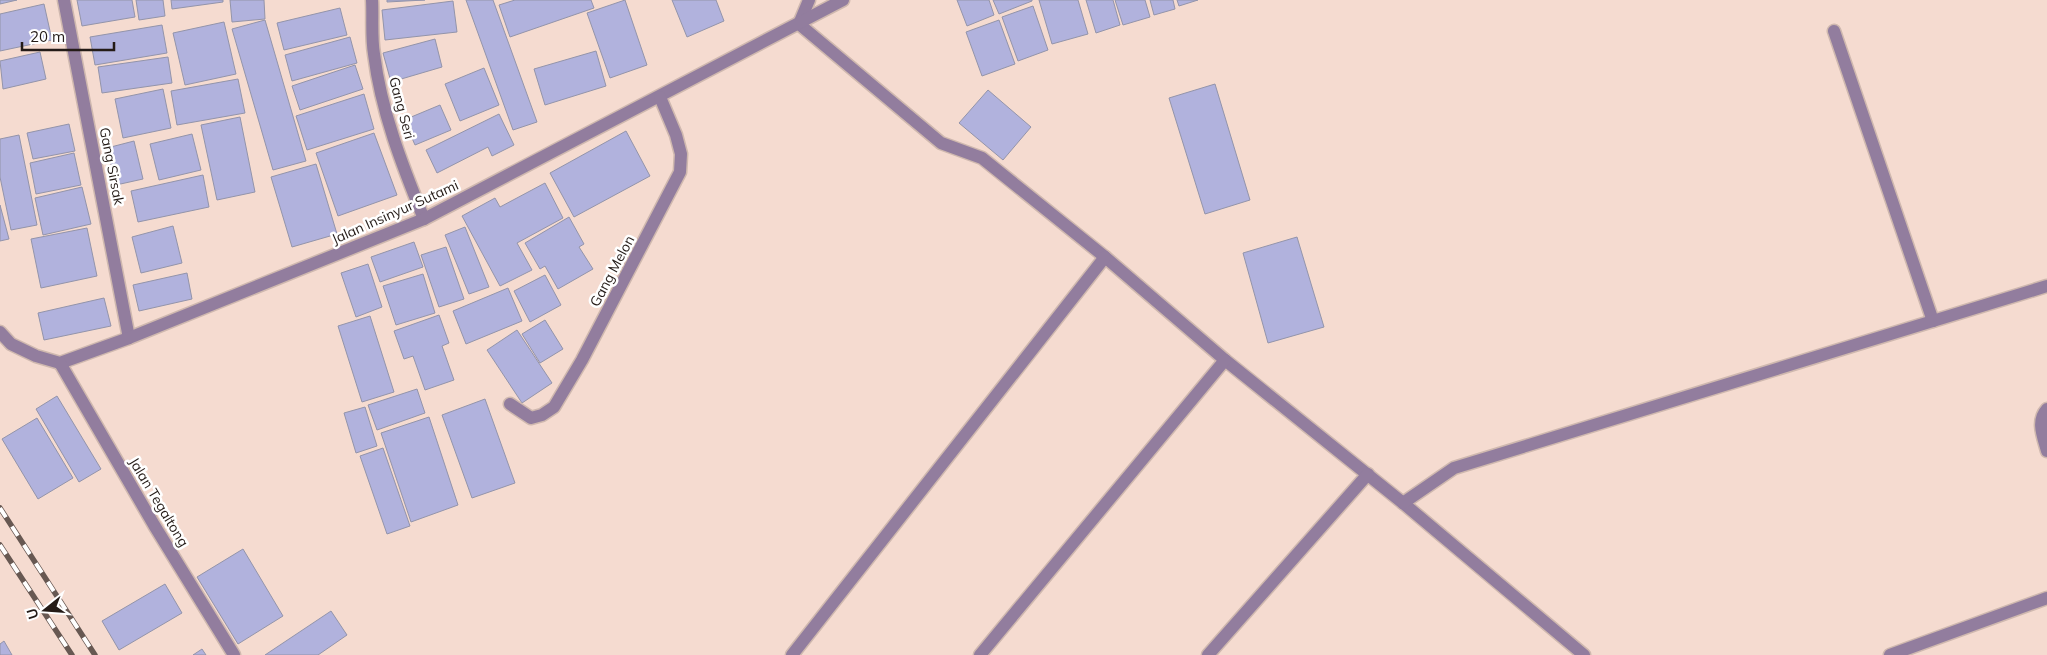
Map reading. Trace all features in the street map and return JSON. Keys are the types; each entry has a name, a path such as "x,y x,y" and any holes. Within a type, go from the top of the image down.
{"street":[{"name":"Gang Sirsak","path":"64,0 129,338"},
{"name":"Gang Seri","path":"372,0 373,52 380,88 403,167 424,218"},
{"path":"809,0 799,24 941,143 982,158 1105,257 1225,360 1368,474 1584,655"},
{"name":"Jalan Insinyur Sutami","path":"60,363 129,338 424,218 660,97 843,0"},
{"path":"1834,30 1933,321"},
{"name":"Gang Melon","path":"510,404 531,418 542,415 554,407 582,360 680,172 681,154 676,135 660,97"},
{"path":"792,655 1105,257"},
{"path":"1403,503 1454,468 2047,286"},
{"path":"0,332 11,344 36,356 60,363"},
{"path":"980,655 1225,360"},
{"name":"Jalan Tegaltong","path":"60,363 154,525 234,655"},
{"path":"2047,409 2042,415 2040,428 2047,451"},
{"path":"1208,655 1368,474"},
{"path":"1890,655 2047,598"}],"building":[{"path":"0,0 17,0 0,4"},
{"path":"77,0 132,0 135,17 82,26"},
{"path":"136,0 163,0 165,16 139,20"},
{"path":"171,0 223,0 223,2 172,9"},
{"path":"230,0 264,0 265,19 232,22"},
{"path":"387,0 425,0 387,2"},
{"path":"466,0 493,0 537,122 513,130"},
{"path":"515,0 591,0 594,8 510,37 499,5"},
{"path":"625,0 647,65 610,78 587,13"},
{"path":"672,0 716,0 724,21 687,37"},
{"path":"957,0 989,0 994,15 967,26"},
{"path":"993,0 1032,0 1032,1 999,14"},
{"path":"1039,0 1078,0 1088,34 1052,44"},
{"path":"1086,0 1113,0 1120,25 1096,33"},
{"path":"1115,0 1145,0 1150,17 1123,25"},
{"path":"1150,0 1173,0 1175,9 1154,15"},
{"path":"1177,0 1198,0 1179,6"},
{"path":"453,1 457,32 385,40 382,10"},
{"path":"44,4 52,40 0,51 0,14"},
{"path":"1033,6 1048,50 1018,61 1002,17"},
{"path":"340,8 347,35 284,50 277,23"},
{"path":"265,20 306,161 273,170 232,29"},
{"path":"999,20 1015,64 982,76 966,32"},
{"path":"224,22 236,74 185,85 173,33"},
{"path":"162,25 167,53 95,65 90,37"},
{"path":"350,37 357,63 292,81 285,55"},
{"path":"435,39 442,67 391,82 383,53"},
{"path":"596,51 606,86 545,105 534,69"},
{"path":"40,52 46,79 3,89 0,61"},
{"path":"168,57 172,83 102,93 98,67"},
{"path":"355,65 363,89 300,110 292,86"},
{"path":"484,68 499,105 460,121 445,84"},
{"path":"238,79 245,113 177,125 171,91"},
{"path":"1215,84 1250,200 1205,214 1169,98"},
{"path":"163,89 171,128 123,138 115,99"},
{"path":"988,90 1031,127 1003,160 959,123"},
{"path":"364,94 374,129 307,150 296,116"},
{"path":"440,105 451,130 415,145 404,120"},
{"path":"499,114 514,145 492,156 488,147 437,173 426,150"},
{"path":"240,117 255,192 217,200 201,125"},
{"path":"69,124 75,151 33,159 27,133"},
{"path":"626,131 650,176 574,217 550,173"},
{"path":"374,133 397,195 338,216 316,153"},
{"path":"192,134 201,170 159,180 150,144"},
{"path":"19,135 37,225 11,230 0,177 0,139"},
{"path":"134,141 143,179 116,185 107,148"},
{"path":"74,153 81,185 36,194 30,163"},
{"path":"316,164 337,234 292,247 271,177"},
{"path":"203,175 209,207 138,222 131,191"},
{"path":"545,183 563,218 517,243 532,270 500,286 462,216 495,198 500,207"},
{"path":"82,187 91,224 43,235 35,198"},
{"path":"0,205 9,239 0,241"},
{"path":"569,217 584,244 579,247 593,269 558,289 545,266 540,269 525,243"},
{"path":"173,226 182,263 141,273 132,237"},
{"path":"465,227 489,287 469,294 445,235"},
{"path":"87,228 97,276 41,288 31,239"},
{"path":"1297,237 1324,327 1268,343 1243,253"},
{"path":"414,242 423,267 380,282 371,257"},
{"path":"446,247 464,299 439,307 421,255"},
{"path":"368,264 382,307 356,317 341,273"},
{"path":"187,273 192,299 139,311 133,285"},
{"path":"423,274 435,313 396,325 383,286"},
{"path":"545,275 561,305 530,322 514,291"},
{"path":"508,288 522,321 466,344 453,311"},
{"path":"104,298 111,326 44,340 38,313"},
{"path":"439,315 449,343 442,346 454,380 425,390 413,356 404,359 394,331"},
{"path":"370,316 394,392 362,402 338,326"},
{"path":"545,320 563,349 540,363 522,334"},
{"path":"517,330 552,383 522,403 487,350"},
{"path":"417,389 425,413 377,430 368,405"},
{"path":"57,396 101,469 79,482 36,409"},
{"path":"485,399 515,483 472,498 442,415"},
{"path":"365,407 377,446 356,453 344,413"},
{"path":"429,417 458,505 411,522 381,433"},
{"path":"37,418 73,478 38,499 2,439"},
{"path":"383,448 410,526 387,534 360,456"},
{"path":"243,549 283,616 238,644 197,577"},
{"path":"165,584 182,613 119,650 102,621"},
{"path":"331,611 347,635 318,655 265,655"},
{"path":"4,641 12,655 0,655 0,644"},
{"path":"202,649 206,655 193,655"}],"railway":[{"path":"0,508 95,655"},
{"path":"0,545 72,655"}]}
